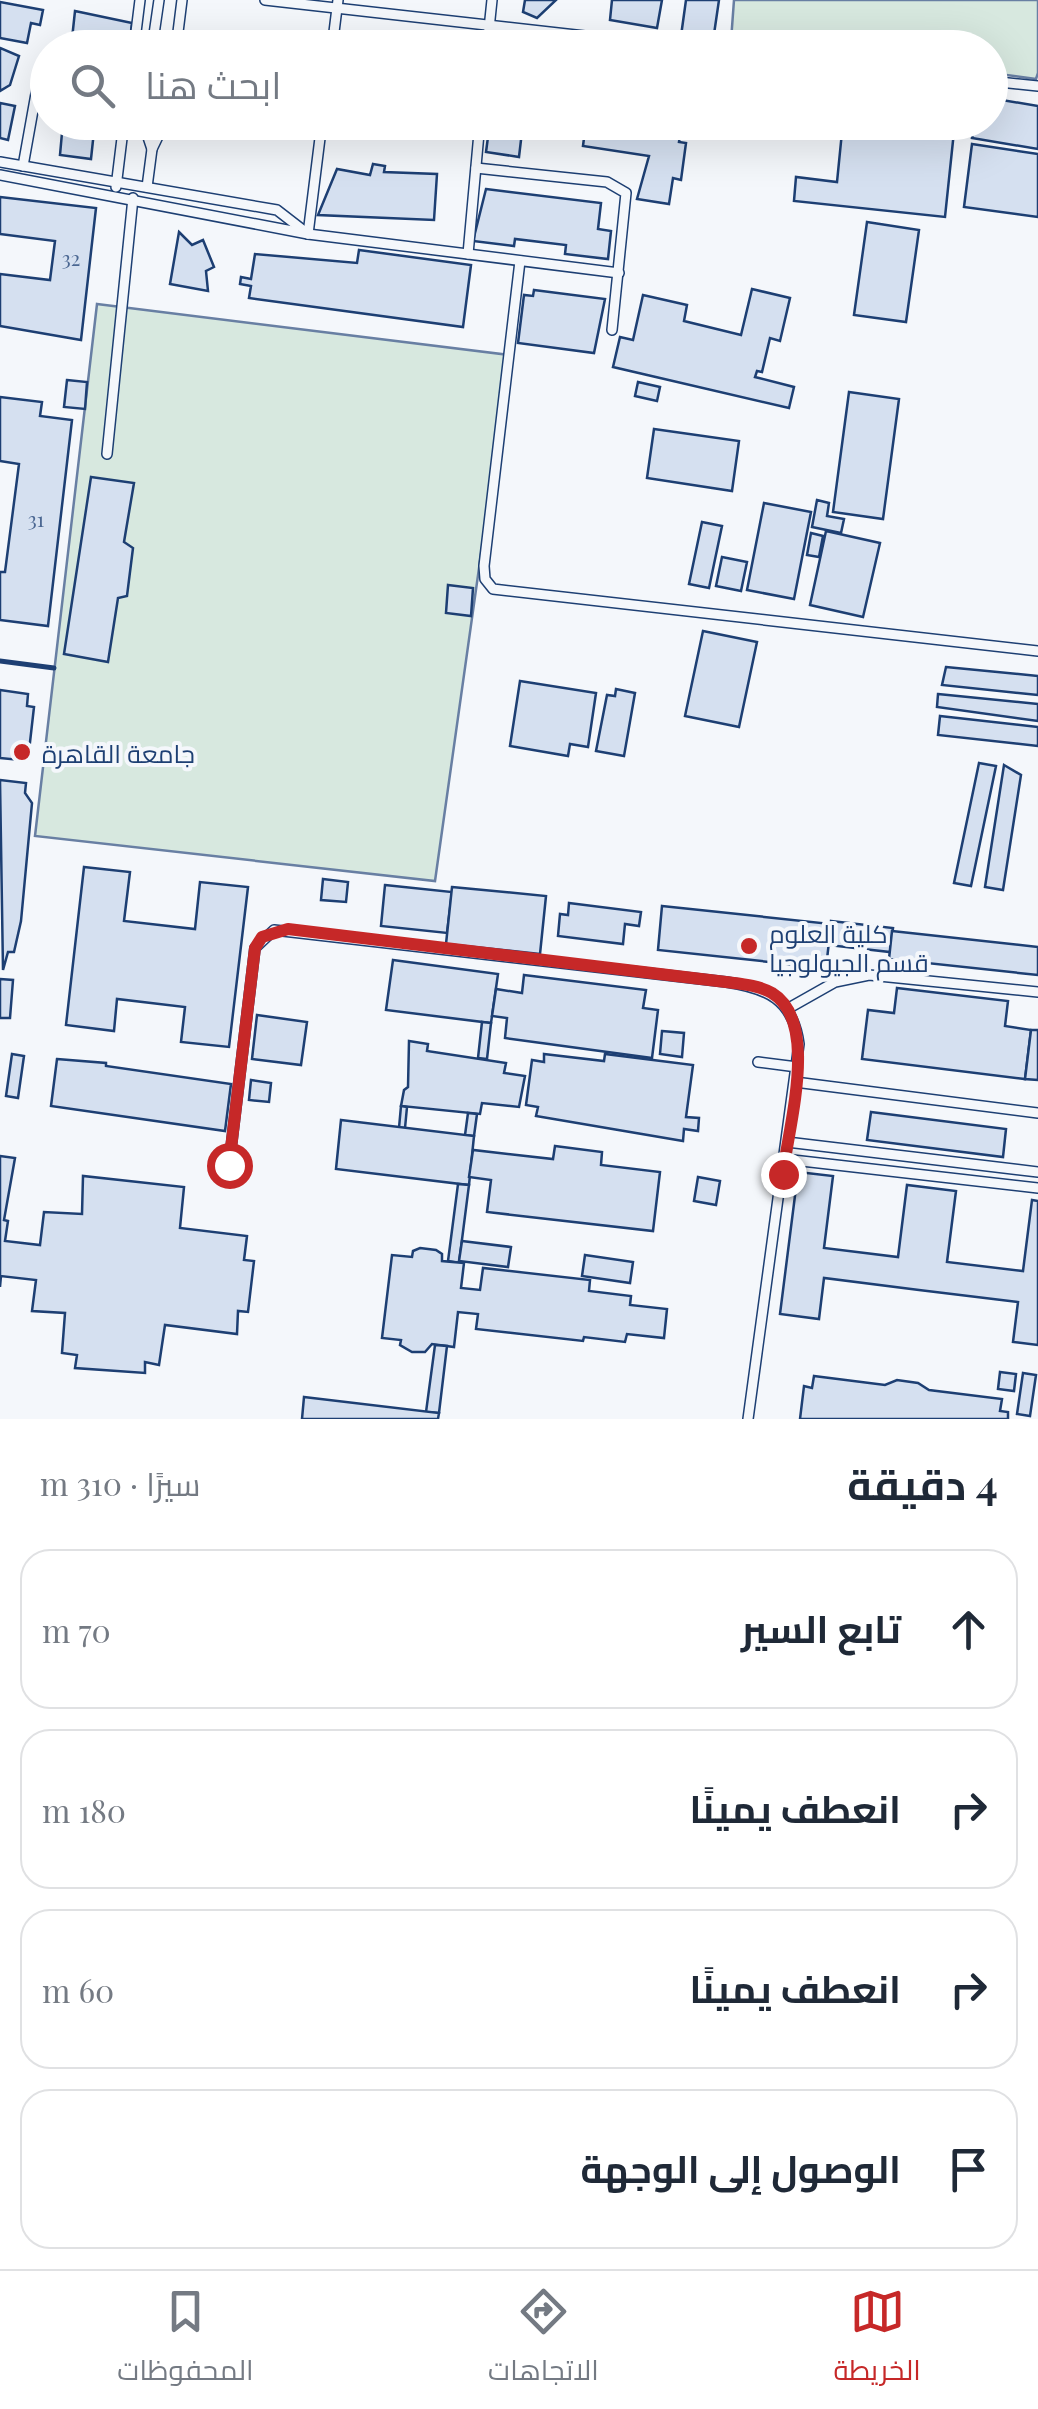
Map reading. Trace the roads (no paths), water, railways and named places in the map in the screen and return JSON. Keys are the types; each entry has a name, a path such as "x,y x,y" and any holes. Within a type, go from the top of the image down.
{"lane":[{"path":"136,30 140,0"},
{"path":"155,30 159,0"},
{"path":"178,30 182,0"},
{"path":"265,0 337,4 533,30"},
{"path":"489,30 492,0"},
{"path":"334,30 337,4"},
{"path":"1008,83 1038,86"},
{"path":"24,166 30,130"},
{"path":"116,195 122,140"},
{"path":"149,140 152,149"},
{"path":"148,187 156,140"},
{"path":"308,234 320,140"},
{"path":"468,254 478,140"},
{"path":"0,162 277,210 308,234"},
{"path":"476,168 618,184 626,193 628,204 612,330"},
{"path":"0,175 308,234 619,274"},
{"path":"107,454 133,198"},
{"path":"520,261 484,566 485,579 493,589 1038,651"},
{"path":"229,1165 255,948 274,930 758,987 788,1008 797,1026 795,1082 748,1419"},
{"path":"788,1008 835,982 869,975 1038,992"},
{"path":"758,1062 796,1068"},
{"path":"795,1082 1038,1113"},
{"path":"787,1142 1038,1172"},
{"path":"784,1158 1038,1188"}],"place":[{"name":"جامعة القاهرة","path":"22,752"},
{"name":"كلية العلوم قسم الجيولوجيا","path":"749,946"}]}
